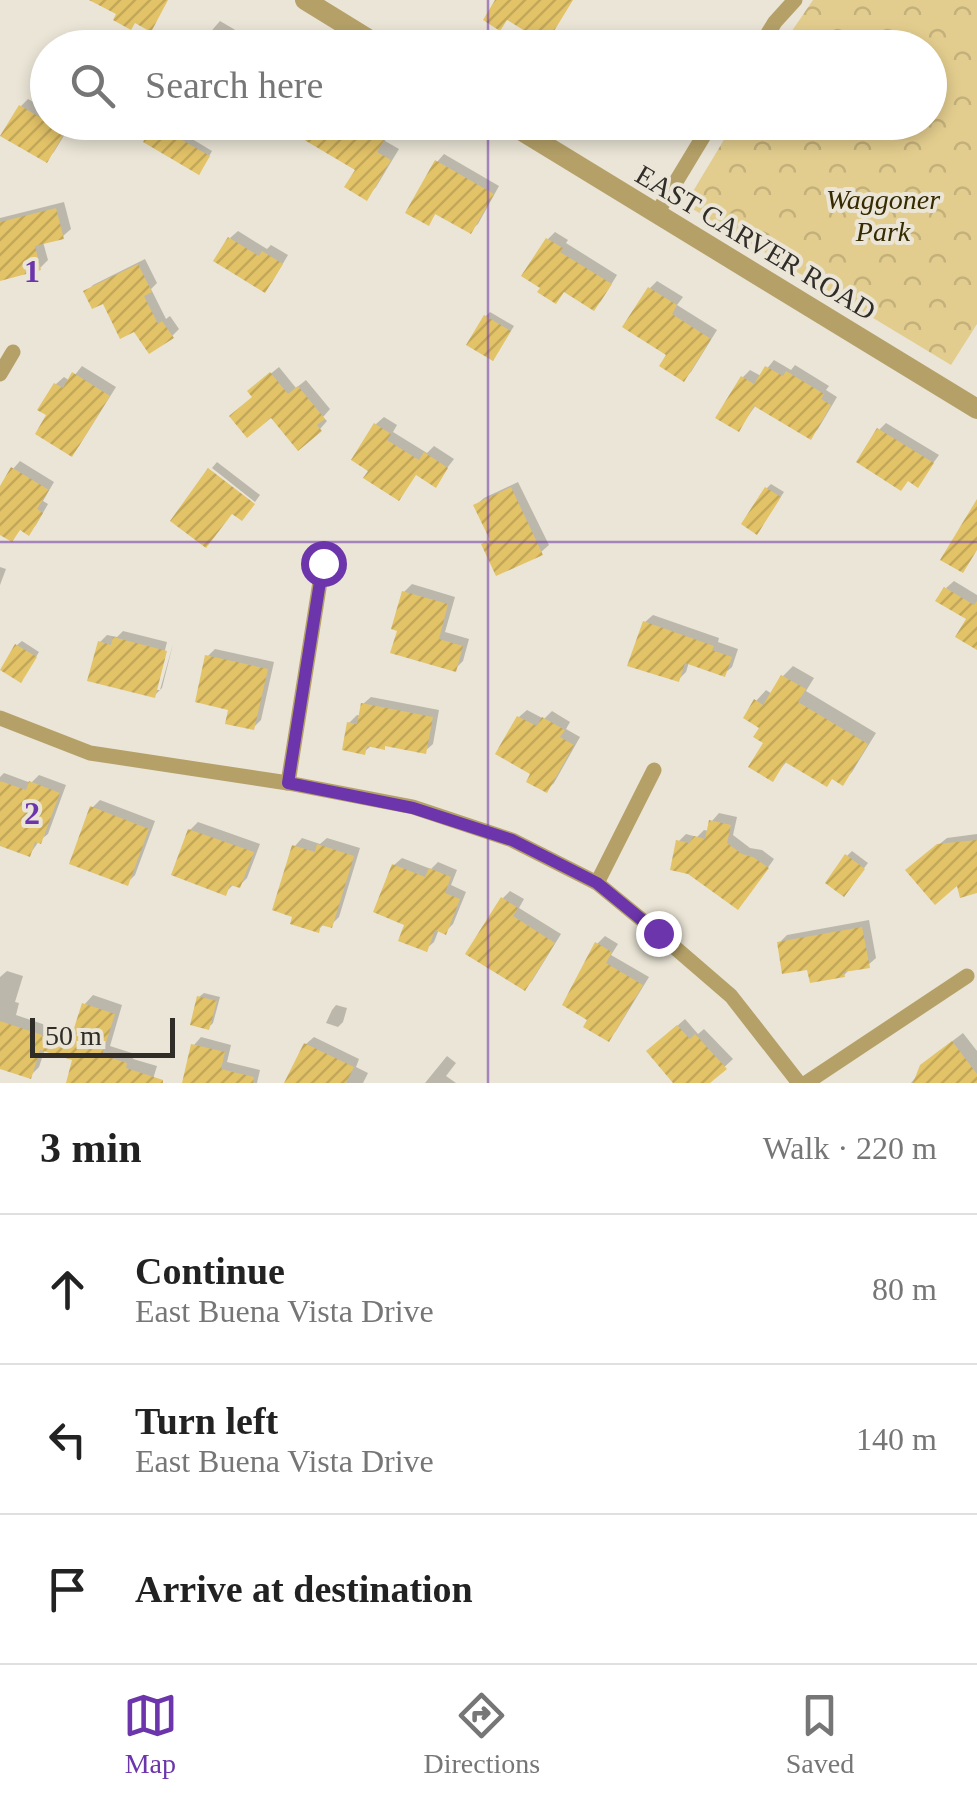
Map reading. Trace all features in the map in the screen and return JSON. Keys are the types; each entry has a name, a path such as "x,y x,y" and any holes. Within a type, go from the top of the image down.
{"street":[{"path":"305,0 354,30"},
{"path":"770,30 794,0"},
{"name":"EAST CARVER ROAD","path":"536,140 977,409"},
{"path":"657,214 701,140"},
{"path":"0,374 12,352"},
{"path":"288,783 323,563"},
{"path":"0,718 90,753 288,783 426,812 512,840 597,883 731,996 802,1083 966,976"},
{"path":"597,883 654,770"}],"green space":[{"name":"Waggoner Park","path":"813,0 977,0 977,324 951,365 691,208 689,198 724,140 947,140 947,30 793,30"}],"building":[{"path":"89,0 168,0 152,30 135,23 131,30 113,20 116,14"},
{"path":"495,0 573,0 555,30 523,30 507,20 498,30 483,20"},
{"path":"19,105 30,111 30,140 60,140 47,163 0,136"},
{"path":"182,140 210,156 199,175 143,142"},
{"path":"304,140 384,140 377,152 391,160 367,201 344,187 355,170"},
{"path":"435,160 494,194 471,234 435,214 429,226 405,213"},
{"path":"56,208 64,239 35,246 41,270 0,281 0,222"},
{"path":"228,237 259,256 262,251 283,264 265,293 213,261"},
{"path":"546,238 563,248 560,252 612,284 594,311 564,292 556,304 521,276"},
{"path":"138,264 152,292 144,296 158,324 162,321 174,338 149,354 134,332 120,339 103,304 92,309 83,291"},
{"path":"648,287 677,305 672,314 711,339 684,382 659,366 666,355 622,327"},
{"path":"484,315 511,331 493,361 466,345"},
{"path":"765,366 783,376 786,371 824,394 821,399 831,405 811,440 754,406 739,432 715,418 741,376 754,384"},
{"path":"72,372 110,396 72,457 35,434 46,415 37,410 54,383 63,388"},
{"path":"270,372 288,394 298,386 325,419 317,425 322,431 298,451 271,418 247,438 229,416 252,397 247,391"},
{"path":"374,423 391,434 387,440 419,460 424,452 448,468 436,488 416,475 399,501 363,478 368,471 351,460"},
{"path":"877,428 934,463 918,488 908,481 901,491 856,462"},
{"path":"11,467 49,490 37,509 43,513 29,536 20,530 12,542 0,535 0,486"},
{"path":"208,468 255,504 242,521 232,514 206,548 170,521"},
{"path":"511,487 543,555 496,576 481,544 490,540 473,505"},
{"path":"765,487 781,497 757,535 741,524"},
{"path":"977,499 977,550 963,573 940,560"},
{"path":"944,587 974,605 977,601 977,650 955,637 966,619 935,601"},
{"path":"402,591 448,604 439,639 463,646 456,672 390,653 397,631 391,629"},
{"path":"643,621 714,646 712,650 732,657 725,677 685,663 679,682 627,666"},
{"path":"113,637 167,651 155,698 87,681 98,641 111,645"},
{"path":"15,644 37,657 21,683 0,670"},
{"path":"205,655 268,669 254,730 225,724 228,710 195,702"},
{"path":"781,675 806,689 798,702 868,744 843,786 832,779 827,787 785,762 773,782 748,767 763,743 753,737 759,728 743,718 754,699 763,705"},
{"path":"361,703 433,717 426,754 385,746 385,750 367,746 365,755 342,750 347,722 357,724"},
{"path":"517,716 537,726 542,717 565,730 560,737 574,745 547,793 526,782 530,774 495,754"},
{"path":"0,781 26,790 29,781 60,793 41,844 35,842 30,857 0,846"},
{"path":"90,806 149,829 128,886 69,864"},
{"path":"709,820 731,825 727,843 769,868 738,910 688,874 670,870 676,840 689,843 694,836 705,839"},
{"path":"188,829 254,852 240,888 230,885 226,896 171,875"},
{"path":"977,840 977,893 960,898 957,886 935,905 905,870 937,844"},
{"path":"317,844 354,856 332,928 321,925 319,933 290,924 292,917 272,910 292,845 315,852"},
{"path":"845,854 865,869 844,897 825,883"},
{"path":"392,864 425,877 429,868 451,877 445,893 460,899 446,935 435,930 427,952 398,941 404,925 373,912"},
{"path":"501,897 518,908 513,916 555,943 525,991 465,954"},
{"path":"862,927 870,968 810,983 807,970 782,974 777,942"},
{"path":"595,942 612,952 606,963 643,985 609,1042 583,1027 587,1020 562,1005"},
{"path":"197,996 217,1001 209,1030 190,1025"},
{"path":"82,1003 115,1014 102,1055 127,1063 126,1068 163,1083 66,1083 72,1060 40,1050 31,1079 0,1069 0,1021 69,1044"},
{"path":"677,1025 690,1039 695,1034 727,1069 710,1083 673,1083 646,1051"},
{"path":"952,1041 977,1074 977,1083 913,1083 920,1065"},
{"path":"304,1043 354,1067 346,1083 284,1083"},
{"path":"191,1044 225,1052 221,1069 254,1077 253,1083 182,1083"}],"route":[{"path":"323,563 288,783 413,808 512,840 597,883 658,933"}]}
